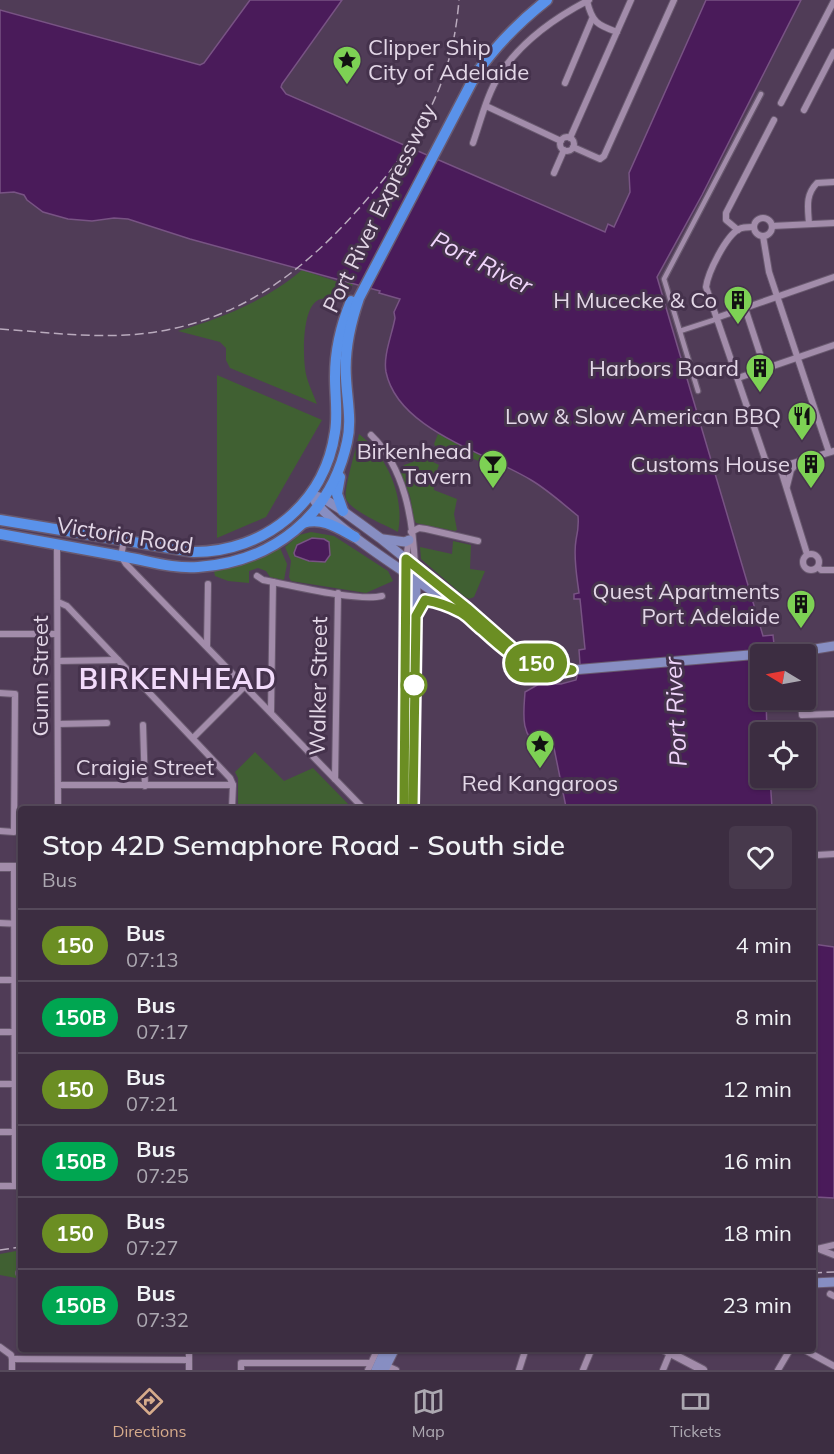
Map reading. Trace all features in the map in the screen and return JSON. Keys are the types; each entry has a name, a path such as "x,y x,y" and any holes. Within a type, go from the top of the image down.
{"highway":[{"name":"Port River Expressway","path":"311,495 324,472 333,444 337,414 335,364 353,296 458,100 472,69 495,37 520,12 536,0"},
{"name":"Port River Expressway","path":"458,100 501,40 547,0"},
{"name":"Port River Expressway","path":"323,499 343,458 350,424 346,378 348,321"},
{"path":"343,511 337,498 337,488 351,440 350,424"},
{"name":"Victoria Road","path":"0,520 185,552 208,552 240,546 280,526 311,495"},
{"name":"Victoria Road","path":"0,534 184,567 225,564 273,546 303,523 323,499"},
{"path":"303,523 314,520 327,522 355,537"}],"main road":[{"path":"311,495 343,511 380,538 467,608 517,652 536,663 572,670"},
{"path":"323,499 355,537 462,613 499,646 527,665 550,673 750,654"},
{"path":"380,538 405,542 410,536"},
{"path":"404,806 406,559"},
{"path":"414,806 415,566"},
{"path":"416,616 425,600 437,602 462,613"},
{"path":"816,649 834,646"},
{"path":"816,652 834,652"},
{"path":"816,1283 834,1282"},
{"path":"371,1368 383,1352"},
{"path":"389,1369 394,1352"}],"street":[{"path":"570,138 631,0"},
{"path":"564,150 573,147 600,159 604,156 674,0"},
{"path":"781,103 834,0"},
{"path":"472,143 490,93 500,74 520,49 559,17 588,1 592,19 565,83"},
{"path":"592,19 600,26 617,32"},
{"path":"804,110 834,52"},
{"path":"698,391 664,279 760,94"},
{"path":"486,106 561,141"},
{"path":"738,230 725,217 774,120"},
{"path":"561,141 563,138 570,138"},
{"path":"570,138 574,143 573,147"},
{"path":"561,141 560,145 564,150"},
{"path":"554,173 564,150"},
{"path":"809,224 808,197 811,189 817,183 834,182"},
{"path":"762,217 770,220 772,226 769,234 762,236 756,233 753,227 756,220 762,217"},
{"path":"772,226 834,223"},
{"path":"753,227 738,230 728,241 707,281 707,292 765,459 768,464 780,466 832,451 777,297 765,258 762,236"},
{"path":"681,331 834,277"},
{"path":"745,308 765,369"},
{"path":"738,378 834,345"},
{"path":"371,435 385,450 396,468 405,495 410,536 406,559"},
{"path":"786,489 791,470 800,461"},
{"path":"780,466 807,554"},
{"path":"410,536 423,528 478,541"},
{"path":"410,536 414,537 415,566"},
{"path":"124,541 121,556 127,565 361,806"},
{"name":"Gunn Street","path":"57,544 58,806"},
{"path":"813,553 819,561 818,567 811,570 804,566 803,558 813,553"},
{"path":"818,567 821,570 834,570"},
{"path":"257,576 263,580 338,593 373,598 382,596"},
{"path":"271,712 273,582"},
{"path":"207,646 208,584"},
{"name":"Walker Street","path":"335,780 338,593"},
{"path":"58,602 68,606 230,778 233,785 232,806"},
{"path":"0,634 57,634"},
{"path":"57,661 118,660"},
{"path":"193,738 245,686"},
{"path":"0,693 15,694 15,832 0,831"},
{"path":"802,710 802,715 834,714"},
{"path":"58,724 107,723"},
{"path":"143,725 145,786"},
{"name":"Craigie Street","path":"58,785 233,785"},
{"path":"817,855 834,854"},
{"path":"0,867 17,867 18,924 18,1186 0,1186"},
{"path":"0,923 18,924"},
{"path":"0,980 18,980"},
{"path":"0,1032 18,1032"},
{"path":"0,1084 18,1084"},
{"path":"0,1132 18,1132"},
{"path":"816,1250 834,1245"},
{"path":"816,1250 834,1255"},
{"path":"0,1347 11,1355 12,1370"},
{"path":"189,1352 189,1370"},
{"path":"241,1366 371,1368 377,1352"},
{"path":"519,1370 525,1352"},
{"path":"583,1370 590,1352"},
{"path":"778,1370 789,1352"},
{"path":"808,1352 834,1366"},
{"path":"663,1370 670,1353 703,1370"},
{"path":"12,1359 189,1360"}],"green space":[{"path":"302,270 344,284 346,282 353,284 344,302 321,299 315,302 310,309 307,319 304,341 305,368 317,404 230,368 226,360 226,348 220,342 178,331 243,307 273,291"},
{"path":"217,375 322,420 266,517 217,538"},
{"path":"359,434 378,454 392,478 399,505 398,532 355,509 346,499 348,478"},
{"path":"438,434 501,466 499,470 444,446 442,451 437,449 434,444"},
{"path":"436,456 433,462 439,465 433,481 434,490 457,499 454,514 457,530 455,531 416,523 414,519 410,496 400,471 404,465"},
{"path":"311,532 334,536 388,571 393,581 366,593 291,581 289,577 291,561 285,547 299,535"},
{"path":"453,541 471,545 470,569 485,571 474,597 469,599 421,559 420,547 452,554"},
{"path":"280,548 287,564 284,580 270,577 266,571 258,568 249,571 249,583 228,581 215,576 214,571 256,560"},
{"path":"255,752 284,781 313,768 350,806 238,806 238,778 235,772"},
{"path":"16,1251 16,1278 0,1275 0,1254"}],"water":[{"name":"Port River","path":"250,0 342,0 282,84 281,87 286,94 605,232 608,224 614,227 630,192 629,173 706,0 801,0 702,195 657,277 763,636 773,635 774,644 750,644 750,710 766,710 767,722 750,722 750,788 771,788 772,806 566,806 554,748 541,747 533,742 524,722 524,707 525,692 539,684 561,684 576,680 580,664 579,650 585,649 580,599 574,599 574,594 579,593 575,553 578,516 531,480 446,437 407,409 394,392 385,365 395,318 394,312 400,299 379,293 380,291 190,239 128,219 92,221 68,219 43,212 24,195 14,192 0,193 0,10 200,65 204,63"},
{"path":"312,538 329,542 330,555 325,562 309,561 295,556 297,545"},
{"path":"816,944 834,947 834,1198 816,1197"}],"railway":[{"path":"0,329 110,336 154,332 204,320 255,297 279,282 322,247 362,205 400,158 415,135 429,111 449,60 459,0"},
{"path":"0,1250 18,1247"},
{"path":"816,1273 834,1272"}],"bus line":[{"name":"150","path":"404,806 406,559 517,652 544,666 572,670 550,673 527,665 499,646 462,613 437,602 425,600 416,616 413,806"}],"place":[{"name":"Clipper Ship City of Adelaide","path":"347,86"},
{"name":"H Mucecke & Co","path":"738,326"},
{"name":"Harbors Board","path":"760,394"},
{"name":"Low & Slow American BBQ","path":"802,442"},
{"name":"Birkenhead Tavern","path":"493,490"},
{"name":"Customs House","path":"811,490"},
{"name":"Quest Apartments Port Adelaide","path":"801,630"},
{"name":"Red Kangaroos","path":"540,770"}],"district":[{"name":"BIRKENHEAD","path":"178,678"}]}
